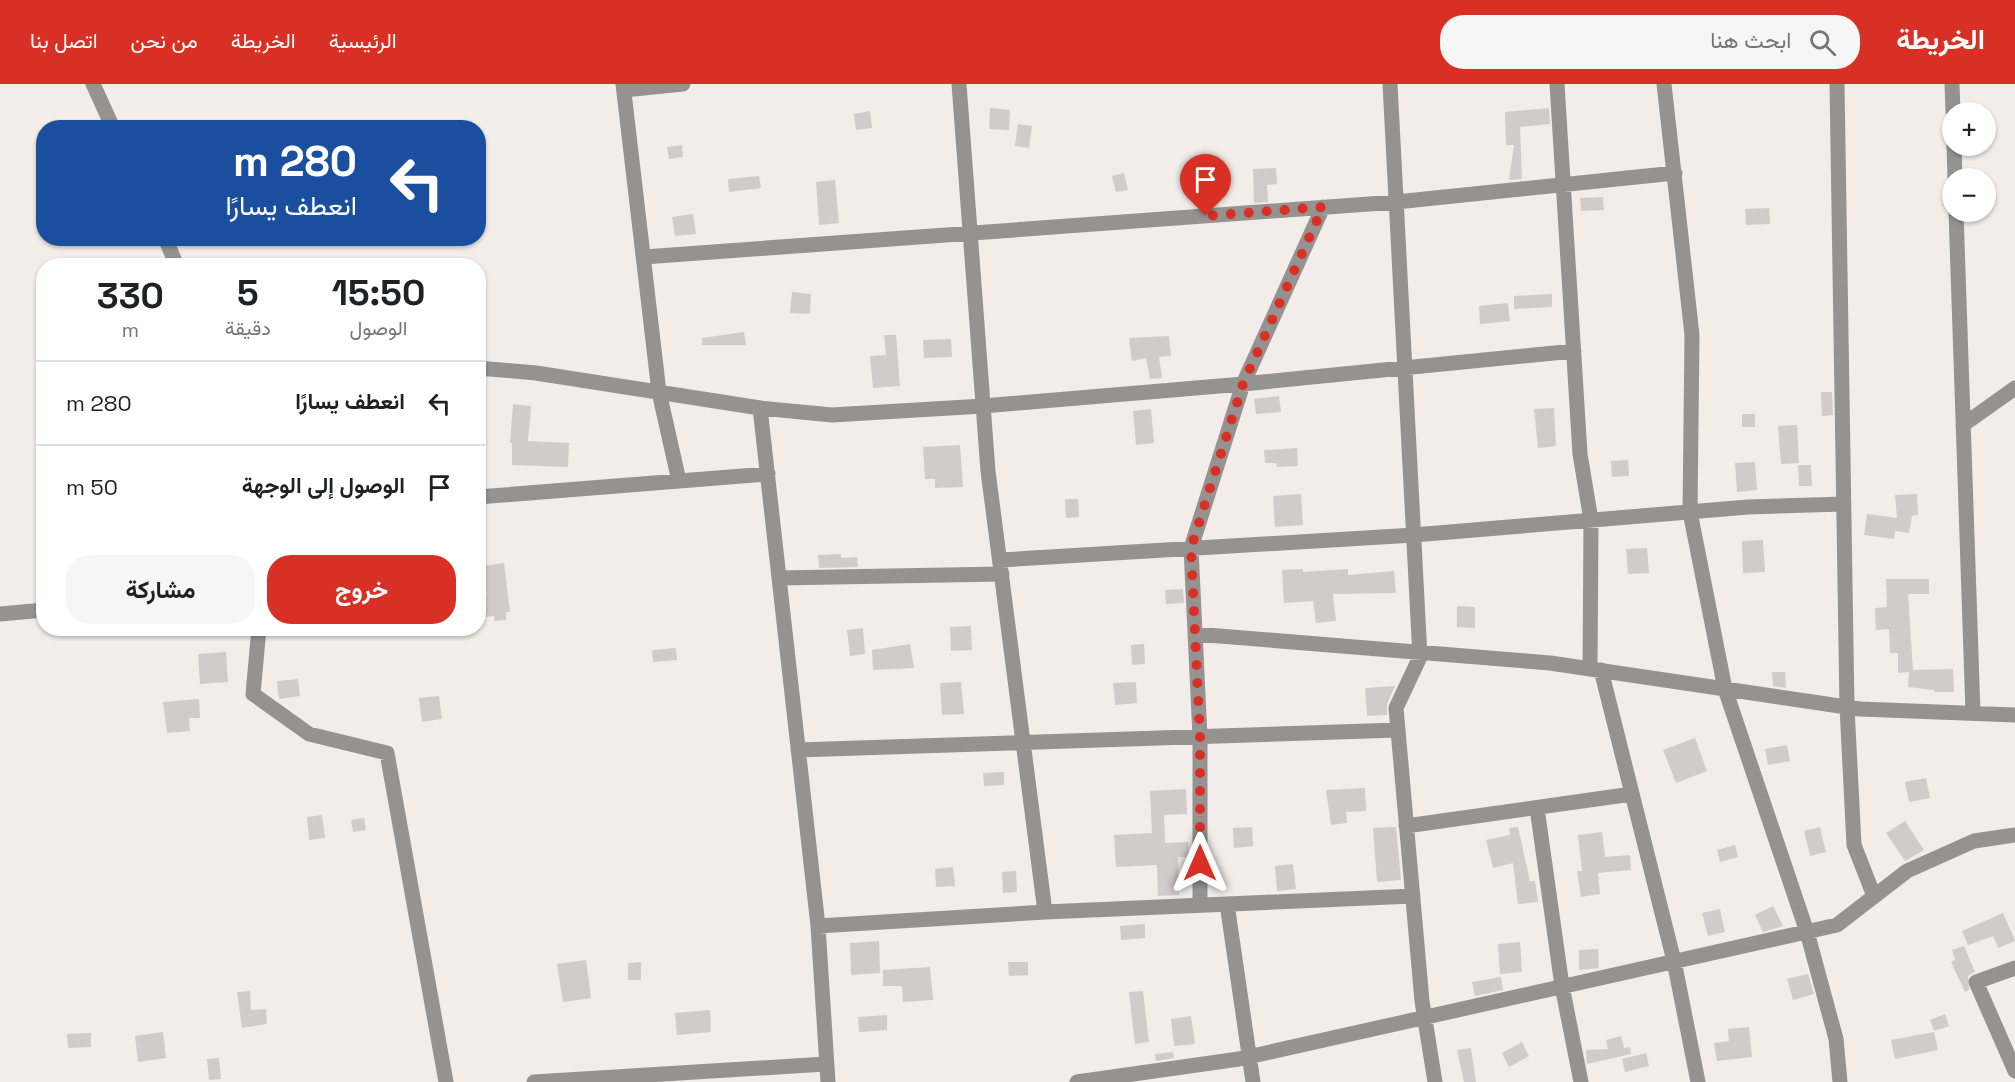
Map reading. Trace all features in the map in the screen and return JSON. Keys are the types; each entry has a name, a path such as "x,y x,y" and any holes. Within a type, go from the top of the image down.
{"street":[{"path":"93,84 109,120"},
{"path":"679,481 659,392 623,87 683,84"},
{"path":"959,84 984,406 1001,567 1045,912"},
{"path":"1390,84 1420,652 1396,708 1424,1017 1435,1082"},
{"path":"1557,84 1580,454 1591,520 1595,669 1632,794 1674,962 1698,1082"},
{"path":"1664,84 1692,335 1690,512 1725,689 1807,932 1836,1039 1840,1082"},
{"path":"1837,84 1847,707 1854,845 1874,896"},
{"path":"1952,84 1953,102"},
{"path":"644,257 1396,202 1675,173"},
{"path":"1200,905 1200,737 1191,548 1243,384 1323,207"},
{"path":"1956,222 1973,713"},
{"path":"486,369 536,373 760,408 832,415 984,406 1243,384 1574,351"},
{"path":"1963,425 2015,388"},
{"path":"760,408 818,926 828,1082"},
{"path":"486,495 768,474"},
{"path":"779,578 1001,567 1191,548 1414,535 1690,512 1844,504"},
{"path":"0,614 36,611"},
{"path":"1195,634 1595,669 1847,707 2015,715"},
{"path":"258,636 253,694 309,734 387,753 446,1082"},
{"path":"798,750 1398,730"},
{"path":"1407,826 1632,794"},
{"path":"1536,808 1562,986 1581,1082"},
{"path":"1077,1082 1249,1057 1837,925 1907,871 1974,841 2015,835"},
{"path":"818,926 1045,912 1413,896"},
{"path":"1227,904 1252,1082"},
{"path":"2015,968 1976,982 2015,1071"},
{"path":"534,1082 826,1064"}],"building":[{"path":"990,108 1010,110 1009,130 989,129"},
{"path":"1549,108 1550,124 1520,127 1522,179 1509,180 1514,145 1506,145 1505,112"},
{"path":"870,111 872,128 856,130 854,114"},
{"path":"1018,124 1032,126 1029,148 1015,146"},
{"path":"682,145 683,157 669,159 667,147"},
{"path":"1276,168 1277,184 1267,185 1268,202 1254,203 1253,169"},
{"path":"1124,173 1128,190 1116,192 1112,176"},
{"path":"759,176 761,188 729,192 728,179"},
{"path":"835,180 839,223 819,225 816,182"},
{"path":"1603,197 1604,210 1581,211 1580,198"},
{"path":"1769,208 1770,224 1746,225 1745,209"},
{"path":"693,214 696,234 675,236 672,217"},
{"path":"792,292 811,294 810,314 790,313"},
{"path":"1552,294 1552,307 1514,309 1514,296"},
{"path":"1508,303 1510,321 1480,324 1479,306"},
{"path":"744,332 746,345 702,345 702,338"},
{"path":"884,335 896,335 900,386 873,388 870,356 886,355"},
{"path":"1169,336 1171,356 1159,357 1162,378 1150,379 1146,358 1132,361 1129,338"},
{"path":"951,339 952,357 924,358 923,340"},
{"path":"1821,392 1832,392 1833,415 1822,416"},
{"path":"1279,396 1281,412 1256,414 1254,399"},
{"path":"513,404 531,406 528,441 569,443 568,467 512,465 512,443 510,443"},
{"path":"1554,408 1556,446 1538,448 1534,409"},
{"path":"1151,409 1154,443 1136,445 1133,411"},
{"path":"1742,414 1755,414 1755,427 1742,427"},
{"path":"1797,425 1799,463 1781,464 1778,426"},
{"path":"960,445 963,487 935,488 935,479 925,479 923,447"},
{"path":"1297,448 1298,466 1277,467 1276,463 1265,463 1264,450"},
{"path":"1628,460 1629,476 1612,477 1611,461"},
{"path":"1755,462 1757,490 1737,492 1735,463"},
{"path":"1798,465 1811,465 1812,486 1799,486"},
{"path":"1301,494 1303,525 1275,527 1273,496"},
{"path":"1917,494 1918,515 1912,516 1909,533 1895,531 1894,539 1864,535 1867,514 1897,518 1895,495"},
{"path":"1065,499 1078,499 1079,517 1066,518"},
{"path":"1763,540 1765,572 1743,573 1742,541"},
{"path":"1647,548 1649,573 1628,574 1626,549"},
{"path":"841,554 841,558 857,557 858,567 819,568 818,555"},
{"path":"504,563 510,612 506,612 506,620 494,621 494,616 486,617 486,565"},
{"path":"1303,569 1303,572 1348,569 1348,575 1394,571 1396,593 1333,594 1336,621 1316,623 1313,601 1284,603 1282,570"},
{"path":"1886,579 1929,579 1929,594 1908,594 1913,670 1953,669 1954,692 1934,692 1934,690 1908,687 1909,672 1898,673 1898,653 1890,653 1889,629 1876,630 1875,608 1887,607"},
{"path":"1183,589 1184,603 1166,604 1165,590"},
{"path":"1457,606 1475,607 1475,628 1457,627"},
{"path":"971,626 972,650 951,651 950,627"},
{"path":"863,628 865,654 850,656 847,630"},
{"path":"910,644 914,668 873,670 872,650"},
{"path":"1144,644 1145,664 1132,665 1131,645"},
{"path":"676,648 677,660 653,662 652,650"},
{"path":"226,652 228,682 200,684 198,654"},
{"path":"1772,672 1785,672 1786,688 1773,686"},
{"path":"298,679 300,696 279,699 277,681"},
{"path":"961,682 964,714 942,715 940,683"},
{"path":"1136,682 1137,703 1115,705 1113,683"},
{"path":"1395,686 1387,704 1387,715 1367,716 1365,688"},
{"path":"439,696 442,719 422,722 419,698"},
{"path":"199,699 200,718 189,718 190,731 167,733 163,702"},
{"path":"1695,738 1707,771 1676,783 1663,750"},
{"path":"1787,745 1790,761 1768,765 1765,749"},
{"path":"1004,772 1004,785 984,786 983,773"},
{"path":"1926,778 1930,798 1909,802 1905,782"},
{"path":"1365,788 1366,811 1346,812 1347,823 1331,825 1326,790"},
{"path":"1186,789 1187,814 1164,815 1165,843 1188,842 1189,857 1178,857 1179,895 1158,896 1157,865 1116,867 1114,835 1152,833 1150,791"},
{"path":"322,815 325,838 309,840 307,817"},
{"path":"364,818 366,830 353,832 351,820"},
{"path":"1905,821 1924,850 1905,861 1886,833"},
{"path":"1252,827 1253,846 1234,848 1233,828"},
{"path":"1396,827 1401,880 1377,882 1373,828"},
{"path":"1518,827 1530,881 1535,881 1538,902 1518,904 1513,863 1493,868 1486,840 1510,835 1509,828"},
{"path":"1820,827 1826,852 1810,856 1804,831"},
{"path":"1602,832 1605,857 1630,855 1631,870 1598,873 1600,894 1581,897 1577,871 1582,871 1578,835"},
{"path":"1735,845 1738,857 1720,862 1717,850"},
{"path":"1293,864 1296,889 1277,891 1275,866"},
{"path":"953,867 955,886 936,887 935,869"},
{"path":"1016,871 1017,892 1003,893 1002,872"},
{"path":"1773,906 1783,926 1763,932 1755,915"},
{"path":"1720,909 1725,932 1708,936 1702,913"},
{"path":"2003,913 2015,941 1998,948 1993,936 1968,945 1962,931"},
{"path":"1145,924 1145,938 1121,940 1120,926"},
{"path":"879,941 880,973 851,975 850,943"},
{"path":"1520,942 1522,972 1500,974 1498,944"},
{"path":"1964,946 1975,972 1968,976 1969,990 1965,992 1951,962 1955,960 1952,950"},
{"path":"1598,949 1599,968 1579,970 1579,950"},
{"path":"586,960 591,998 563,1002 557,964"},
{"path":"641,962 641,980 628,980 628,963"},
{"path":"1008,962 1028,962 1028,975 1009,976"},
{"path":"930,967 933,1000 903,1002 902,986 883,986 883,970"},
{"path":"1808,974 1814,994 1793,1000 1787,979"},
{"path":"1501,977 1503,990 1475,996 1472,982"},
{"path":"250,991 251,1010 266,1009 267,1024 242,1028 237,992"},
{"path":"1143,991 1149,1042 1135,1044 1129,992"},
{"path":"710,1010 711,1032 677,1035 675,1013"},
{"path":"1945,1014 1949,1026 1934,1031 1930,1020"},
{"path":"887,1015 887,1030 859,1032 858,1017"},
{"path":"1191,1016 1195,1044 1174,1046 1171,1019"},
{"path":"1749,1027 1752,1057 1717,1061 1714,1043 1729,1041 1728,1029"},
{"path":"163,1032 166,1058 138,1062 135,1036"},
{"path":"1934,1032 1938,1050 1895,1059 1891,1040"},
{"path":"91,1033 91,1047 68,1048 67,1034"},
{"path":"1621,1036 1624,1048 1630,1047 1631,1054 1587,1064 1586,1050 1608,1049 1606,1040"},
{"path":"1522,1042 1529,1056 1509,1067 1502,1053"},
{"path":"1471,1048 1476,1082 1464,1082 1457,1050"},
{"path":"1173,1052 1174,1058 1156,1061 1155,1054"},
{"path":"1646,1053 1649,1066 1625,1072 1622,1059"},
{"path":"219,1058 221,1079 209,1080 207,1059"}],"route":[{"path":"1200,863 1200,737 1191,548 1243,384 1323,207 1206,216"}]}
